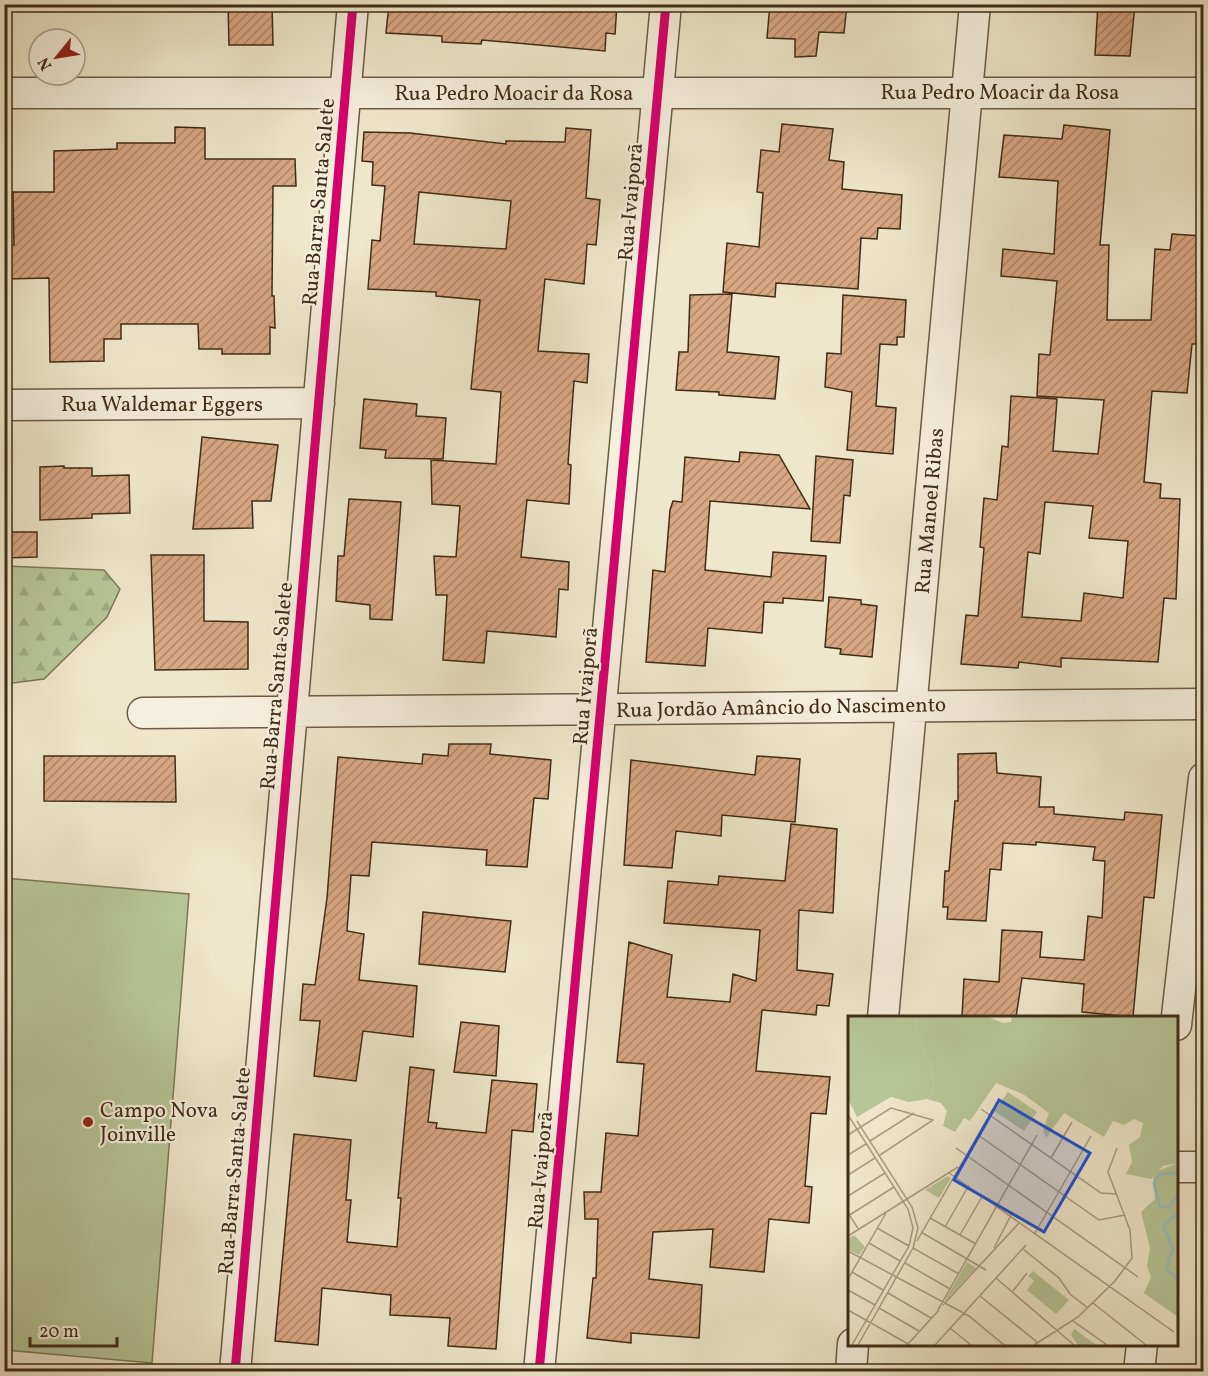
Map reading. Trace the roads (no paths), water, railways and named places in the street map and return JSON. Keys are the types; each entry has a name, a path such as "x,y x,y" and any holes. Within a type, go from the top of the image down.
{"street":[{"name":"Rua Barra Santa Salete","path":"235,1371 352,4"},
{"name":"Rua Ivaiporã","path":"539,1371 666,4"},
{"name":"Rua Manoel Ribas","path":"883,1016 975,4"},
{"name":"Rua Pedro Moacir da Rosa","path":"4,93 1203,93"},
{"name":"Rua Waldemar Eggers","path":"4,405 319,403"},
{"name":"Rua Jordão Amâncio do Nascimento","path":"143,713 1203,704"},
{"path":"1178,1016 1195,934 1203,778"},
{"path":"1178,1167 1203,1167"},
{"path":"851,1371 853,1346"},
{"path":"1139,1371 1142,1346"}],"place":[{"name":"Campo Nova Joinville","path":"88,1122"}]}
